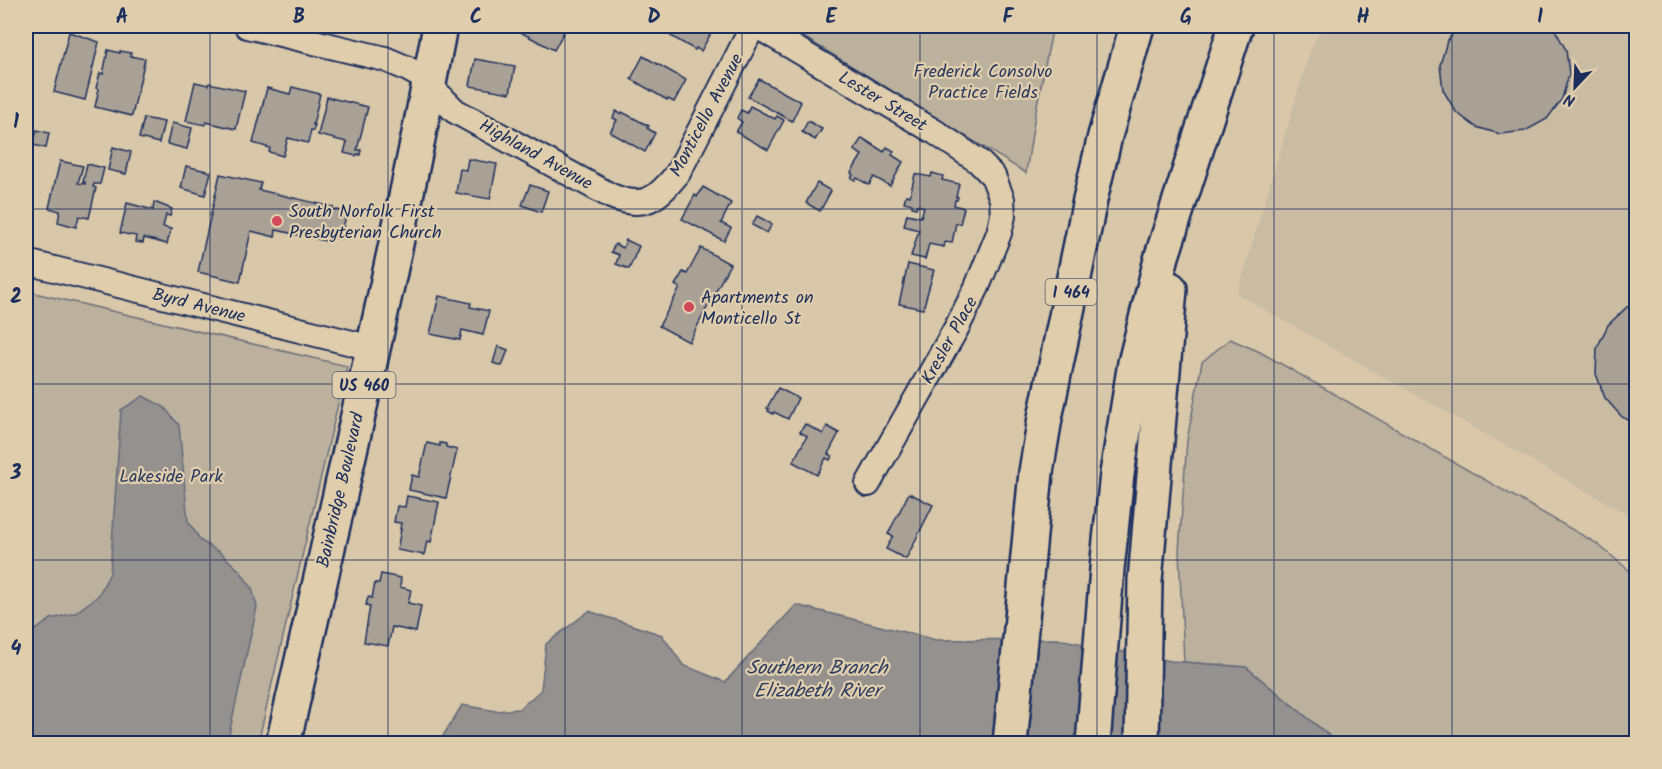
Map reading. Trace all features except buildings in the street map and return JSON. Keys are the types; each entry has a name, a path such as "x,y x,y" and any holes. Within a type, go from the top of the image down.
{"main road":[{"name":"Bainbridge Boulevard","path":"282,744 372,348 440,26"},
{"name":"I 464","path":"1010,744 1036,472 1056,362 1090,200 1105,136 1137,26"},
{"path":"1094,744 1107,568 1118,474 1135,363 1162,256 1236,26"},
{"path":"1142,744 1145,581 1177,212"}],"street":[{"name":"Highland Avenue","path":"247,26 386,59 419,75 456,111 611,196 641,203 651,199"},
{"name":"Lester Street","path":"755,26 944,138 978,161 993,176 998,188"},
{"name":"Monticello Avenue","path":"651,199 664,190 678,173 755,26"},
{"name":"Kresler Place","path":"868,484 951,338 977,287 1003,216 1002,199 998,188"},
{"name":"Byrd Avenue","path":"26,262 372,348"}],"shaded area":[{"path":"1323,26 1636,26 1636,519 1237,294 1311,48"}],"green space":[{"name":"Frederick Consolvo Practice Fields","path":"786,26 1053,26 1026,173"},
{"name":"Lakeside Park","path":"26,291 347,366 258,743 26,744"},
{"path":"1230,339 1260,352 1596,543 1636,576 1636,743 1338,743 1246,667 1184,662 1179,551 1187,440 1202,362"}],"water":[{"path":"143,396 164,407 179,425 188,521 201,541 221,553 240,571 252,588 257,607 227,743 26,743 26,637 51,619 75,613 98,596 110,573 121,410"},
{"name":"Southern Branch Elizabeth River","path":"796,605 936,640 1058,639 1171,661 1246,667 1338,743 438,744 462,705 496,711 519,709 541,690 546,644 589,611 662,635 683,665 725,682"}],"place":[{"name":"South Norfolk First Presbyterian Church","path":"277,221"},
{"name":"Apartments on Monticello St","path":"689,307"}]}
